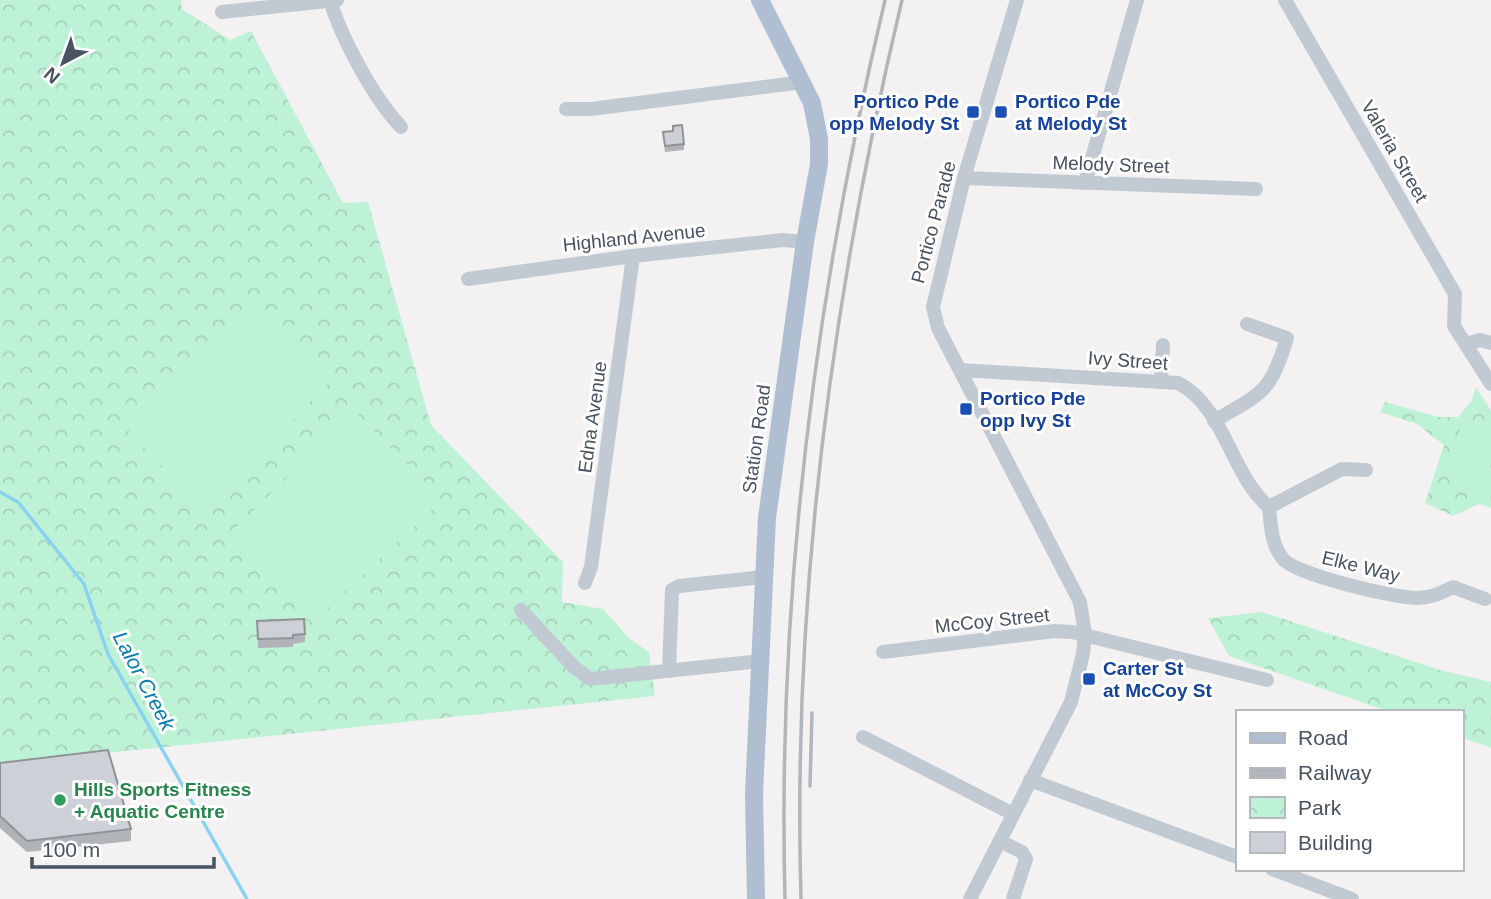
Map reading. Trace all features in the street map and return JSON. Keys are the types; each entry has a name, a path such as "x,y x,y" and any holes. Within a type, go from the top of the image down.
{"main road":[{"name":"Station Road","path":"756,899 754,793 767,518 805,242 819,164 819,139 812,103 760,0"}],"street":[{"name":"Portico Parade","path":"970,899 1071,702 1082,668 1085,634 1074,585 938,328 933,307 964,178 1017,0"},
{"path":"1085,183 1137,0"},
{"name":"Valeria Street","path":"1285,0 1455,294 1454,326 1466,344"},
{"path":"222,12 334,1 336,20 385,110 401,127"},
{"path":"566,108 605,107 803,82"},
{"name":"Melody Street","path":"964,178 1256,189"},
{"name":"Highland Avenue","path":"468,279 633,256 783,240 805,242"},
{"name":"Edna Avenue","path":"585,583 591,567 633,256"},
{"path":"1213,421 1263,392 1276,373 1286,338 1247,324"},
{"path":"1491,342 1480,340 1466,344 1491,384"},
{"path":"1161,382 1163,345"},
{"name":"Ivy Street","path":"960,370 1178,383 1195,391 1254,494 1269,507"},
{"path":"1269,507 1342,469 1366,470"},
{"name":"Elke Way","path":"1269,507 1274,545 1284,562 1311,574 1385,594 1433,597 1453,587 1485,599"},
{"path":"668,671 672,590 679,586 764,577"},
{"path":"521,610 574,667 590,679 761,661"},
{"name":"McCoy Street","path":"883,652 1055,631 1085,634 1267,680"},
{"path":"863,737 1013,814"},
{"path":"1030,780 1236,857"},
{"path":"1000,841 1022,852 1026,859 1013,899"},
{"path":"1277,871 1352,899"}],"green space":[{"path":"0,0 181,0 182,9 230,40 251,31 343,203 368,202 431,425 563,562 562,602 603,609 630,639 649,652 655,696 87,755 0,767"},
{"path":"254,305 330,382 204,509 128,432"},
{"path":"1476,387 1491,411 1491,508 1479,504 1453,516 1425,503 1444,445 1417,424 1380,412 1385,402 1439,417 1458,417 1472,400"},
{"path":"355,412 442,500 312,623 227,536"},
{"path":"1460,429 1491,433 1486,491 1453,487"},
{"path":"1262,612 1440,670 1491,682 1491,748 1463,738 1463,710 1384,710 1229,656 1208,618"}],"building":[{"path":"682,125 684,144 665,146 663,132 673,131 673,126"},
{"path":"304,619 305,634 293,635 293,638 258,639 257,621"},
{"name":"Hills Sports Fitness + Aquatic Centre","path":"108,750 131,829 27,841 0,816 0,763"}],"waterway":[{"name":"Lalor Creek","path":"0,492 18,502 84,584 108,654 247,899"}],"railway":[{"path":"785,899 787,672 806,446 820,334 839,222 885,0"},
{"path":"801,899 803,672 822,446 855,222 902,0"},
{"path":"810,786 812,713"}],"place":[{"name":"Portico Pde opp Melody St","path":"973,112"},
{"name":"Portico Pde at Melody St","path":"1001,112"},
{"name":"Portico Pde opp Ivy St","path":"966,409"},
{"name":"Carter St at McCoy St","path":"1089,679"},
{"name":"Hills Sports Fitness + Aquatic Centre","path":"60,800"}]}
